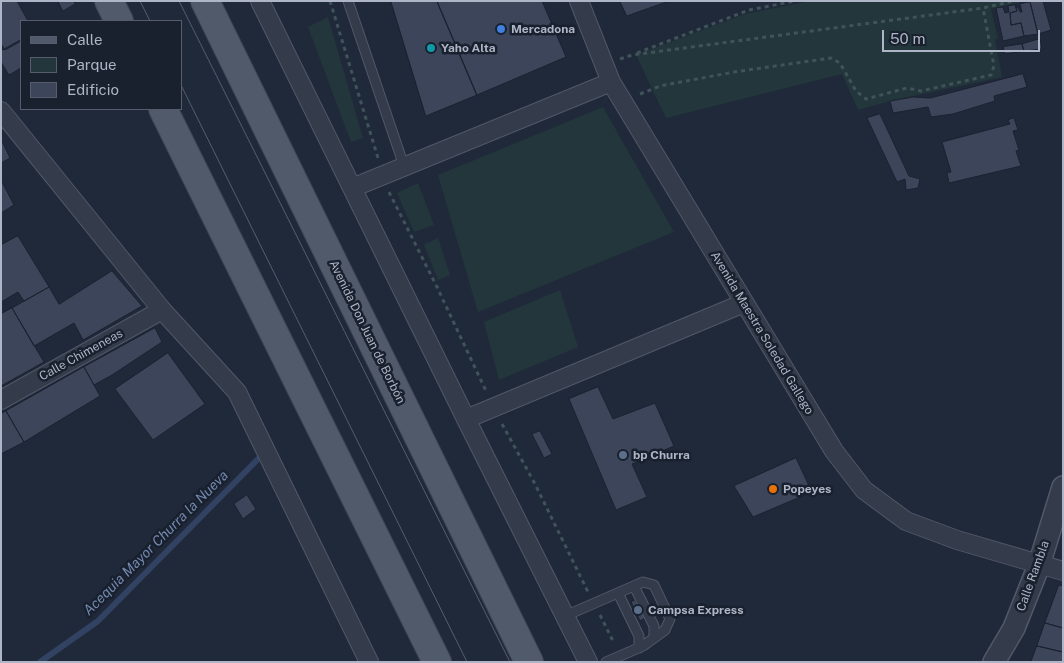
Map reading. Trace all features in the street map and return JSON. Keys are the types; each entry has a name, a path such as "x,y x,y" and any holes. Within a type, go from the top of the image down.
{"main road":[{"path":"109,1 118,20"},
{"name":"Avenida Don Juan de Borbón","path":"205,1 530,662"},
{"path":"163,110 438,662"}],"street":[{"path":"260,1 466,420 588,662"},
{"name":"Avenida Maestra Soledad Gallego","path":"579,1 611,82 834,451 864,490 906,521 957,540 1063,571"},
{"path":"352,188 611,82"},
{"path":"1,111 162,310 236,392 369,662"},
{"path":"466,420 744,304"},
{"name":"Calle Chimeneas","path":"1,400 162,310"},
{"name":"Calle Rambla","path":"994,662 1014,628 1038,565 1063,487"}],"lane":[{"path":"348,1 404,166"},
{"path":"565,616 643,582 654,585 670,619 665,630 639,648 606,662"},
{"path":"634,586 654,626 654,638"},
{"path":"618,593 639,636 639,648"}],"path":[{"path":"330,1 390,194 437,287 494,408 535,484 620,656"},
{"path":"604,64 632,56 749,10 796,1"},
{"path":"632,56 983,8 1013,1"},
{"path":"623,101 660,86 734,72 831,58 840,63 856,91 866,99 907,88 920,91 991,75 994,66 983,8"}],"green space":[{"path":"810,1 1026,1 991,9 998,38 995,40 1002,77 912,96 858,110 842,74 666,118 636,55 745,14"},
{"path":"328,17 363,138 351,142 308,27"},
{"path":"603,107 674,232 478,312 438,175"},
{"path":"418,183 434,225 414,232 397,193"},
{"path":"438,238 450,275 438,280 424,245"},
{"path":"560,290 578,347 499,380 484,322"}],"building":[{"path":"1,1 17,1 27,20 20,20 20,42 5,50 1,44"},
{"path":"58,1 74,1 75,4 63,11"},
{"name":"Yaho Alta","path":"391,1 437,1 477,95 426,116"},
{"name":"Mercadona","path":"437,1 542,1 566,57 477,95"},
{"path":"620,1 669,1 627,16"},
{"path":"1043,1 1051,30 1038,34 1030,2"},
{"path":"1030,2 1038,34 1024,36 1021,23 1011,25 1010,13 1017,11 1016,7 1022,12 1020,4"},
{"path":"1015,5 1017,11 1010,13 1011,25 1021,23 1024,36 1003,41 996,8 1003,7 1005,13 1009,12 1008,6"},
{"path":"1040,39 1042,49 1024,51 1022,44"},
{"path":"20,41 20,69 9,75 1,62 1,51"},
{"path":"1022,44 1024,51 1005,54 1003,47"},
{"path":"1023,74 1027,87 994,96 995,101 953,114 931,117 928,107 893,113 890,101 913,97 930,98"},
{"path":"880,114 909,176 920,179 918,188 906,190 905,179 897,182 867,118"},
{"path":"1014,118 1018,130 1013,131 1019,150 1016,151 1021,166 949,183 947,173 951,172 942,142 1010,124 1008,120"},
{"path":"1,141 10,158 1,163"},
{"path":"1,180 14,205 1,213"},
{"path":"18,236 49,287 24,301 18,292 1,302 1,245"},
{"path":"112,271 142,306 83,340 74,323 34,346 12,308 49,287 59,304"},
{"path":"12,308 44,362 1,386 1,314"},
{"path":"155,328 162,342 94,385 84,367"},
{"path":"168,353 205,404 153,440 115,389"},
{"path":"84,367 100,396 24,442 6,411"},
{"name":"bp Churra","path":"598,387 613,419 655,403 674,446 632,464 647,497 616,510 569,399"},
{"path":"6,411 24,442 1,454 1,414"},
{"path":"540,431 552,454 544,458 532,434"},
{"name":"Popeyes","path":"796,458 812,492 753,517 734,486"},
{"path":"247,495 256,509 243,519 234,504"},
{"path":"1059,585 1063,586 1063,628 1045,623"},
{"name":"Campsa Express","path":"635,600 645,618 640,621 631,602"},
{"path":"1045,623 1063,628 1063,652 1037,646"},
{"path":"1037,646 1063,652 1063,662 1031,662"}],"waterway":[{"name":"Acequia Mayor Churra la Nueva","path":"40,662 98,621 262,455"}],"tram line":[{"path":"140,1 150,20"},
{"path":"179,1 510,662"},
{"path":"182,87 467,662"}],"place":[{"name":"Mercadona","path":"501,29"},
{"name":"Yaho Alta","path":"431,48"},
{"name":"bp Churra","path":"623,455"},
{"name":"Popeyes","path":"773,489"},
{"name":"Campsa Express","path":"638,610"}]}
